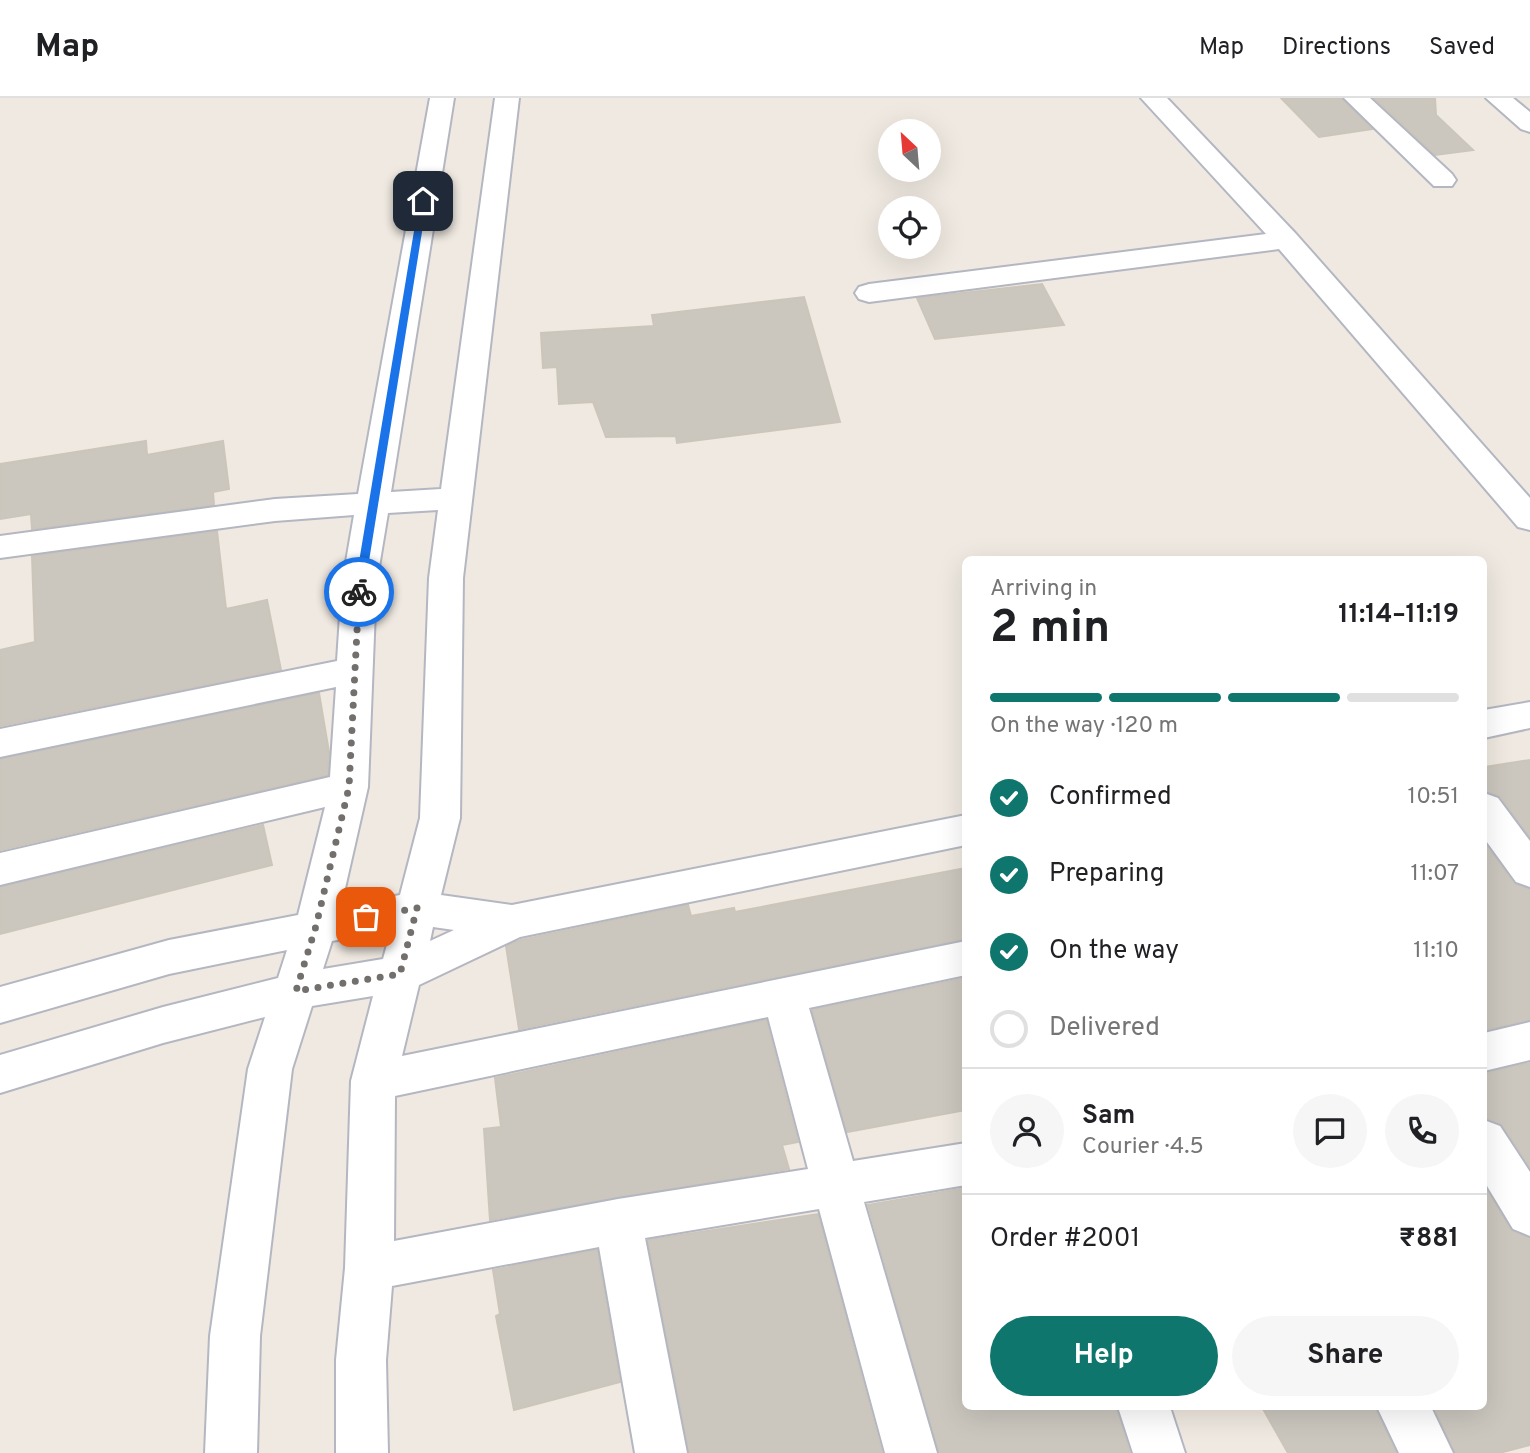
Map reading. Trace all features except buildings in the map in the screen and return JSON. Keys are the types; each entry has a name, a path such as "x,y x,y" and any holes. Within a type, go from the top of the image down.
{"street":[{"path":"232,1453 235,1336 270,1069 316,926 349,787 359,586 442,98"},
{"path":"362,1453 361,1360 369,1268 373,1081 440,818 446,578 507,98"},
{"path":"1153,98 1286,240 1530,519"},
{"path":"1356,98 1443,180"},
{"path":"1499,98 1530,124"},
{"path":"869,293 1286,240"},
{"path":"0,531 253,495"},
{"path":"0,547 208,517 456,498"},
{"path":"0,743 354,670"},
{"path":"1487,723 1530,715"},
{"path":"0,869 349,787"},
{"path":"1487,812 1530,871"},
{"path":"0,1074 163,1025 296,991 400,974 512,922 962,831"},
{"path":"0,1005 169,957 417,908 512,922"},
{"path":"373,1081 784,998 962,959"},
{"path":"784,998 911,1453"},
{"path":"1487,1051 1530,1041"},
{"path":"1487,1145 1530,1214"},
{"path":"369,1268 618,1221 962,1165"},
{"path":"618,1221 661,1453"},
{"path":"1145,1410 1159,1453"},
{"path":"1405,1410 1427,1453"}],"way so far":[{"path":"359,592 349,787 316,926 296,991 400,974 417,908 366,917"}],"route":[{"path":"359,592 423,201"}]}
